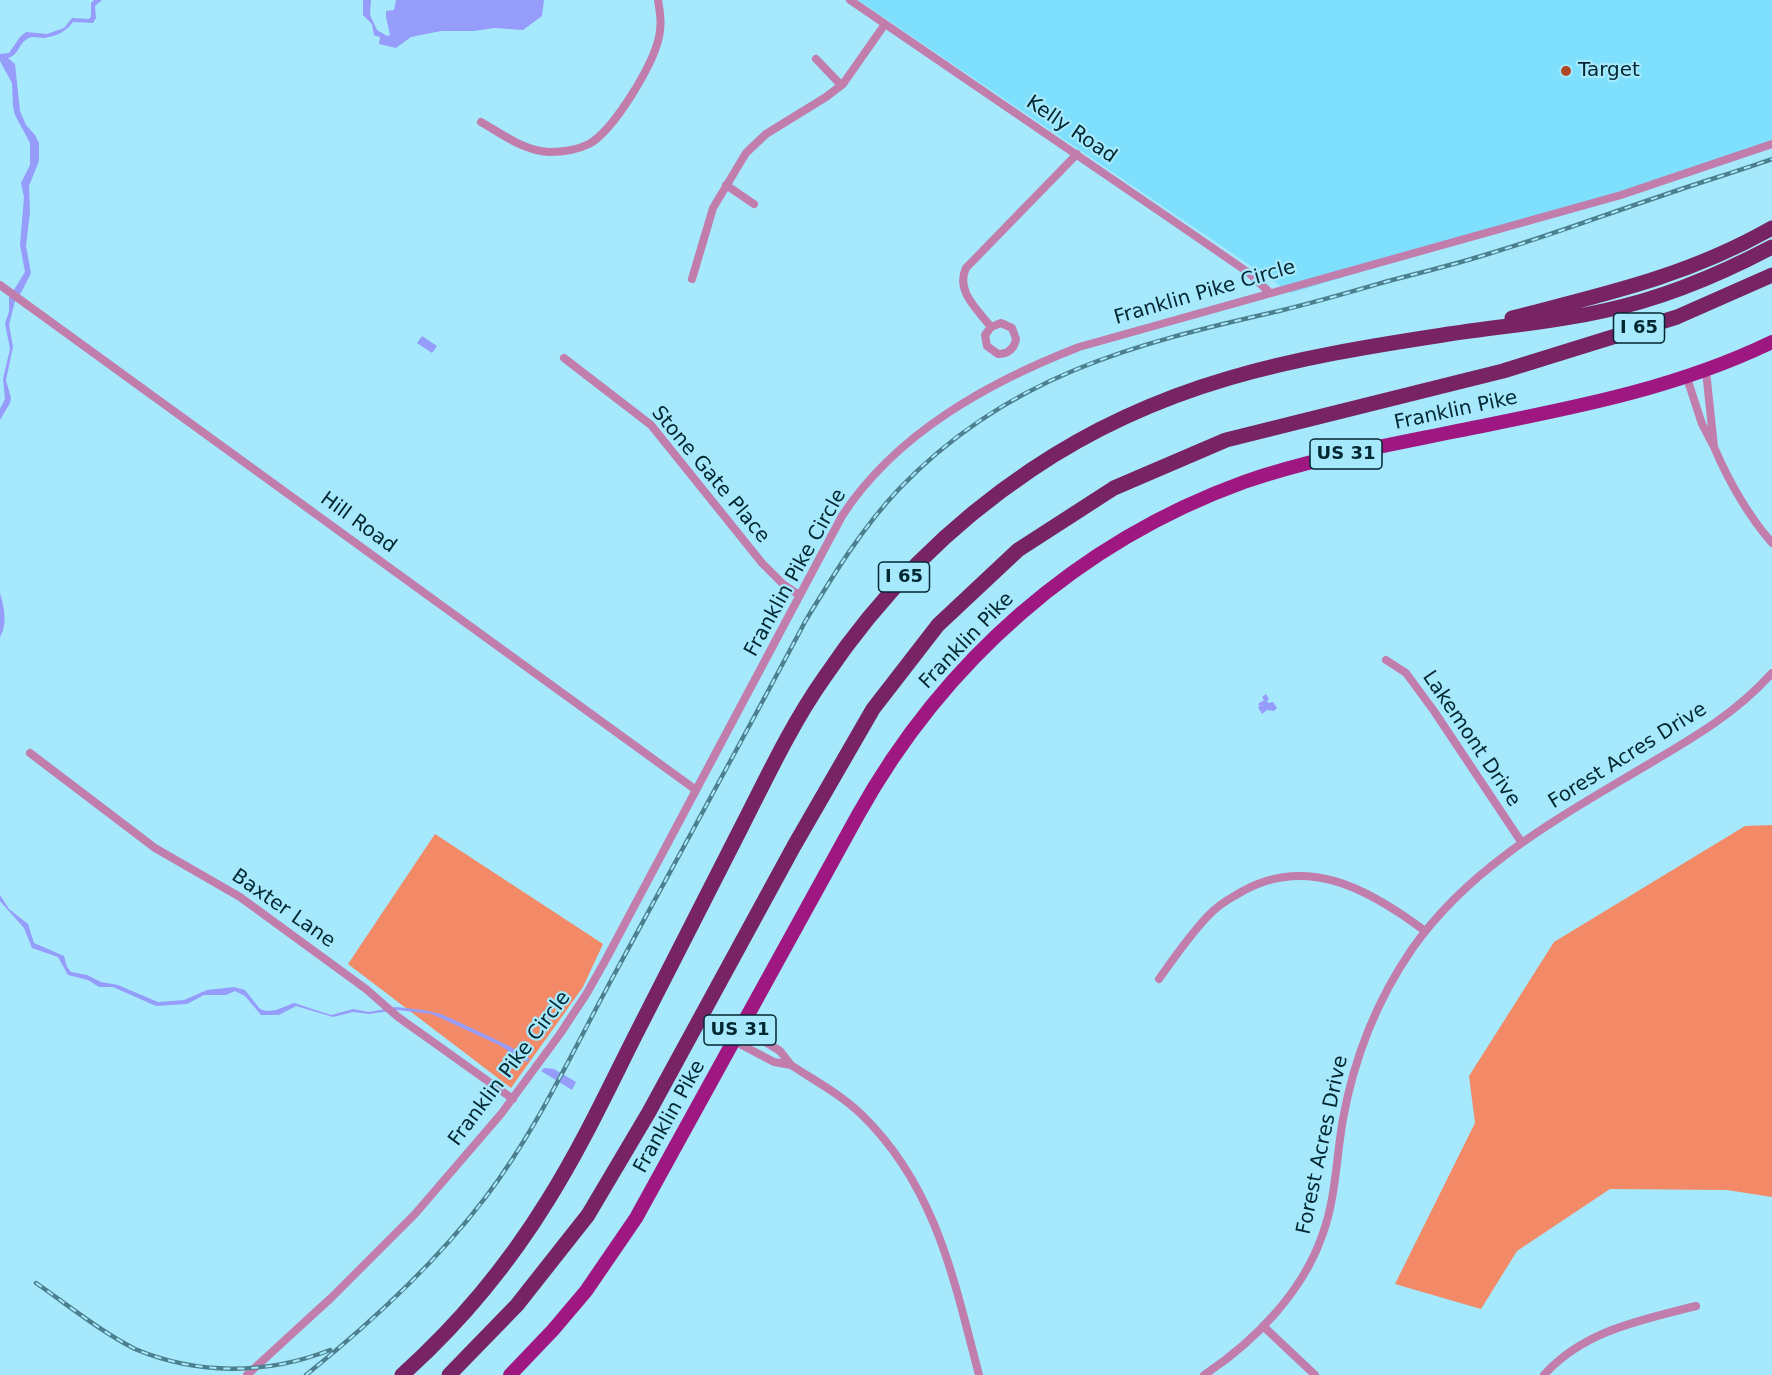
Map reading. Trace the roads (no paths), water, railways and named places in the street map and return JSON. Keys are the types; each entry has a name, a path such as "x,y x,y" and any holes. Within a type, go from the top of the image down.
{"highway":[{"path":"1446,334 1638,286 1720,255 1772,228"},
{"name":"I 65","path":"402,1375 476,1299 541,1212 584,1136 796,722 828,672 881,603 921,560 970,516 1034,468 1084,438 1149,406 1218,380 1275,365 1446,334 1562,319 1626,306 1701,280 1772,247"},
{"name":"I 65","path":"449,1375 517,1305 588,1215 649,1112 794,846 873,709 938,625 1018,550 1114,488 1226,440 1503,371 1677,317 1772,275"}],"main road":[{"name":"Franklin Pike","path":"510,1375 572,1308 620,1244 861,810 910,733 941,693 982,648 1022,611 1076,569 1121,540 1218,492 1269,474 1351,453 1589,404 1687,378 1772,342"}],"street":[{"path":"482,122 520,144 538,151 556,152 577,148 596,139 614,121 654,54 661,22 658,0"},
{"name":"Kelly Road","path":"850,0 1249,273 1269,292"},
{"path":"692,279 708,219 746,153 760,138 826,97 841,85 885,24"},
{"path":"816,59 841,85"},
{"name":"Franklin Pike Circle","path":"247,1375 386,1245 513,1099 587,993 842,516 875,474 939,419 969,398 1012,374 1079,347 1622,195 1772,144"},
{"path":"991,327 964,289 963,278 966,268 1077,154"},
{"path":"726,185 754,204"},
{"name":"Hill Road","path":"0,285 696,790"},
{"name":"Stone Gate Place","path":"564,358 651,425 762,563 783,584 799,595"},
{"path":"1706,371 1714,447"},
{"path":"1687,378 1702,424 1731,484 1753,519 1772,543"},
{"name":"Lakemont Drive","path":"1386,660 1406,673 1522,843"},
{"name":"Forest Acres Drive","path":"1204,1375 1263,1326 1296,1285 1319,1243 1330,1208 1345,1110 1360,1054 1391,982 1425,931 1483,872 1522,843 1704,730 1739,705 1772,673"},
{"name":"Baxter Lane","path":"30,753 155,848 240,897 358,983 393,1013 513,1099"},
{"path":"1159,979 1196,929 1215,909 1264,880 1314,876 1347,885 1386,905 1425,931"},
{"path":"741,1027 780,1051 791,1065 863,1115 891,1149 919,1189 931,1213 945,1252 980,1375"},
{"path":"734,1041 774,1062 791,1065"},
{"path":"1544,1375 1567,1353 1587,1340 1638,1322 1696,1306"},
{"path":"1263,1326 1316,1375"}],"railway":[{"path":"306,1375 401,1292 465,1223 504,1172 554,1089 806,620 873,519 899,489 940,450 983,418 1028,392 1075,370 1123,352 1476,258 1772,159"},
{"path":"36,1283 122,1342 159,1358 183,1364 232,1369 257,1368 282,1364 330,1350"}],"place":[{"name":"Target","path":"1566,71"}]}
